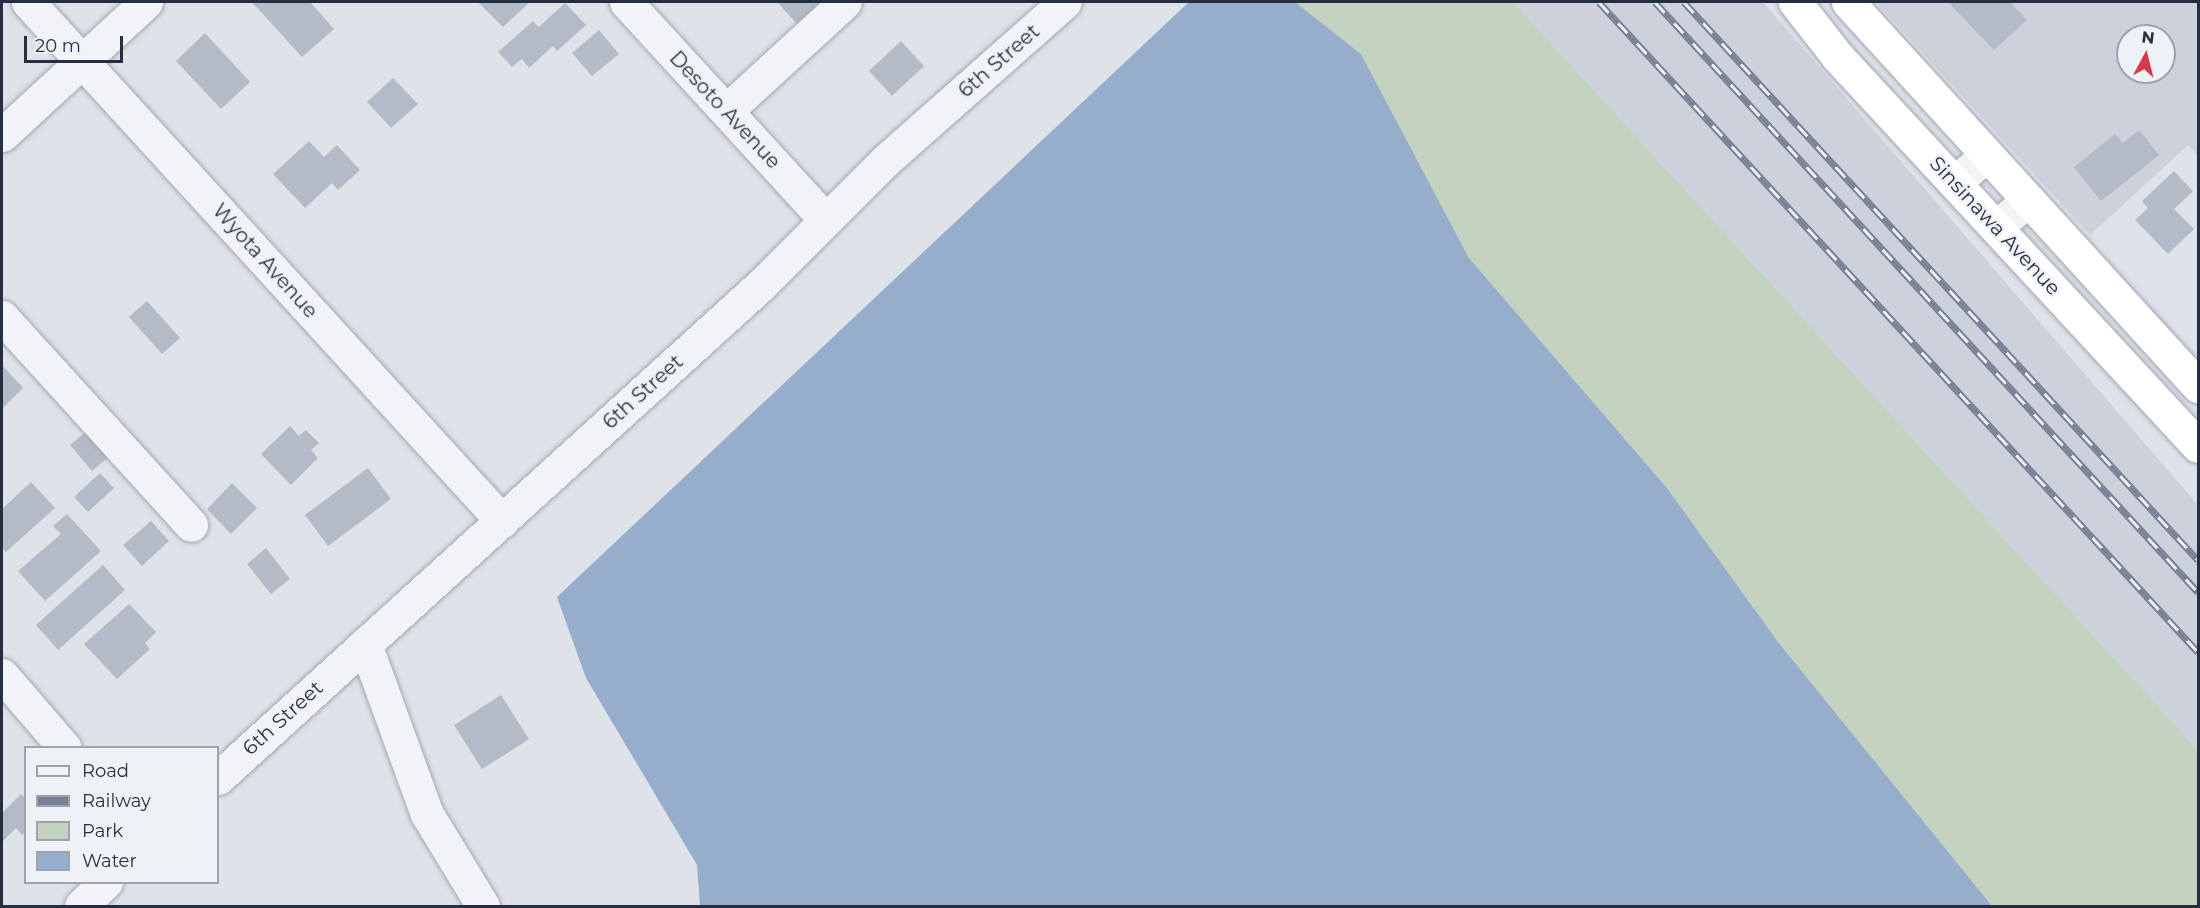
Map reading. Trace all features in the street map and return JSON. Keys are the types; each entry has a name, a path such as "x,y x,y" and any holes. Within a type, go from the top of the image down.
{"highway":[{"name":"Sinsinawa Avenue","path":"1795,2 1838,56 2199,446"},
{"name":"Sinsinawa Avenue","path":"1848,2 2199,386"}],"street":[{"name":"Wyota Avenue","path":"28,2 502,521"},
{"path":"2,135 146,2"},
{"name":"Desoto Avenue","path":"626,2 825,219"},
{"path":"726,111 845,2"},
{"name":"6th Street","path":"219,777 365,644 414,596 502,521 761,285 825,219 1065,2"},
{"path":"1955,182 1987,155"},
{"path":"1996,227 2028,200"},
{"path":"2,317 191,525"},
{"path":"365,644 427,814 483,906"},
{"path":"2,675 64,746"},
{"path":"81,906 104,884"}],"shaded area":[{"path":"1513,2 1763,2 2198,505 2198,750"},
{"path":"1876,2 2198,2 2198,156 2188,145 2090,235"}],"green space":[{"path":"1295,2 1513,2 2198,750 2198,906 1992,906 1778,642 1667,488 1469,258 1361,54"}],"water":[{"path":"1189,2 1295,2 1361,54 1469,258 1667,488 1778,642 1992,906 700,906 697,865 586,678 557,597"}],"building":[{"path":"252,2 310,2 334,29 302,57"},
{"path":"478,2 530,2 503,27"},
{"path":"777,2 821,2 797,24"},
{"path":"1948,2 2010,2 2027,20 1994,50"},
{"path":"565,3 586,25 557,51 553,46 529,68 522,59 512,67 498,52 533,21 539,27"},
{"path":"599,30 619,54 592,76 572,53"},
{"path":"205,33 250,82 221,109 176,61"},
{"path":"901,41 924,66 892,96 869,71"},
{"path":"393,78 418,104 391,128 367,102"},
{"path":"2139,130 2159,155 2101,201 2074,167 2115,134 2123,143"},
{"path":"309,141 324,157 337,145 360,170 338,190 332,183 305,208 273,174"},
{"path":"2174,171 2193,191 2174,209 2194,229 2168,254 2135,220 2148,208 2142,201"},
{"path":"147,301 180,338 162,354 129,317"},
{"path":"2,365 23,388 2,409"},
{"path":"290,426 299,436 306,430 319,443 311,450 318,458 291,485 261,454"},
{"path":"88,430 110,456 92,471 70,445"},
{"path":"368,468 391,499 328,546 305,515"},
{"path":"100,473 114,488 88,512 74,497"},
{"path":"31,482 55,508 6,552 2,547 2,509"},
{"path":"232,483 257,508 231,534 207,509"},
{"path":"67,514 101,551 45,601 18,571 61,534 53,526"},
{"path":"151,521 169,541 142,566 123,545"},
{"path":"266,548 290,579 271,594 247,564"},
{"path":"103,565 125,590 58,650 36,625"},
{"path":"129,604 156,632 145,643 150,649 117,679 84,644"},
{"path":"501,695 529,739 482,769 454,725"},
{"path":"21,794 24,797 24,834 22,835 16,828 2,842 2,813"}],"railway":[{"path":"1599,2 2198,652"},
{"path":"1655,2 2198,592"},
{"path":"1684,2 2198,560"}]}
